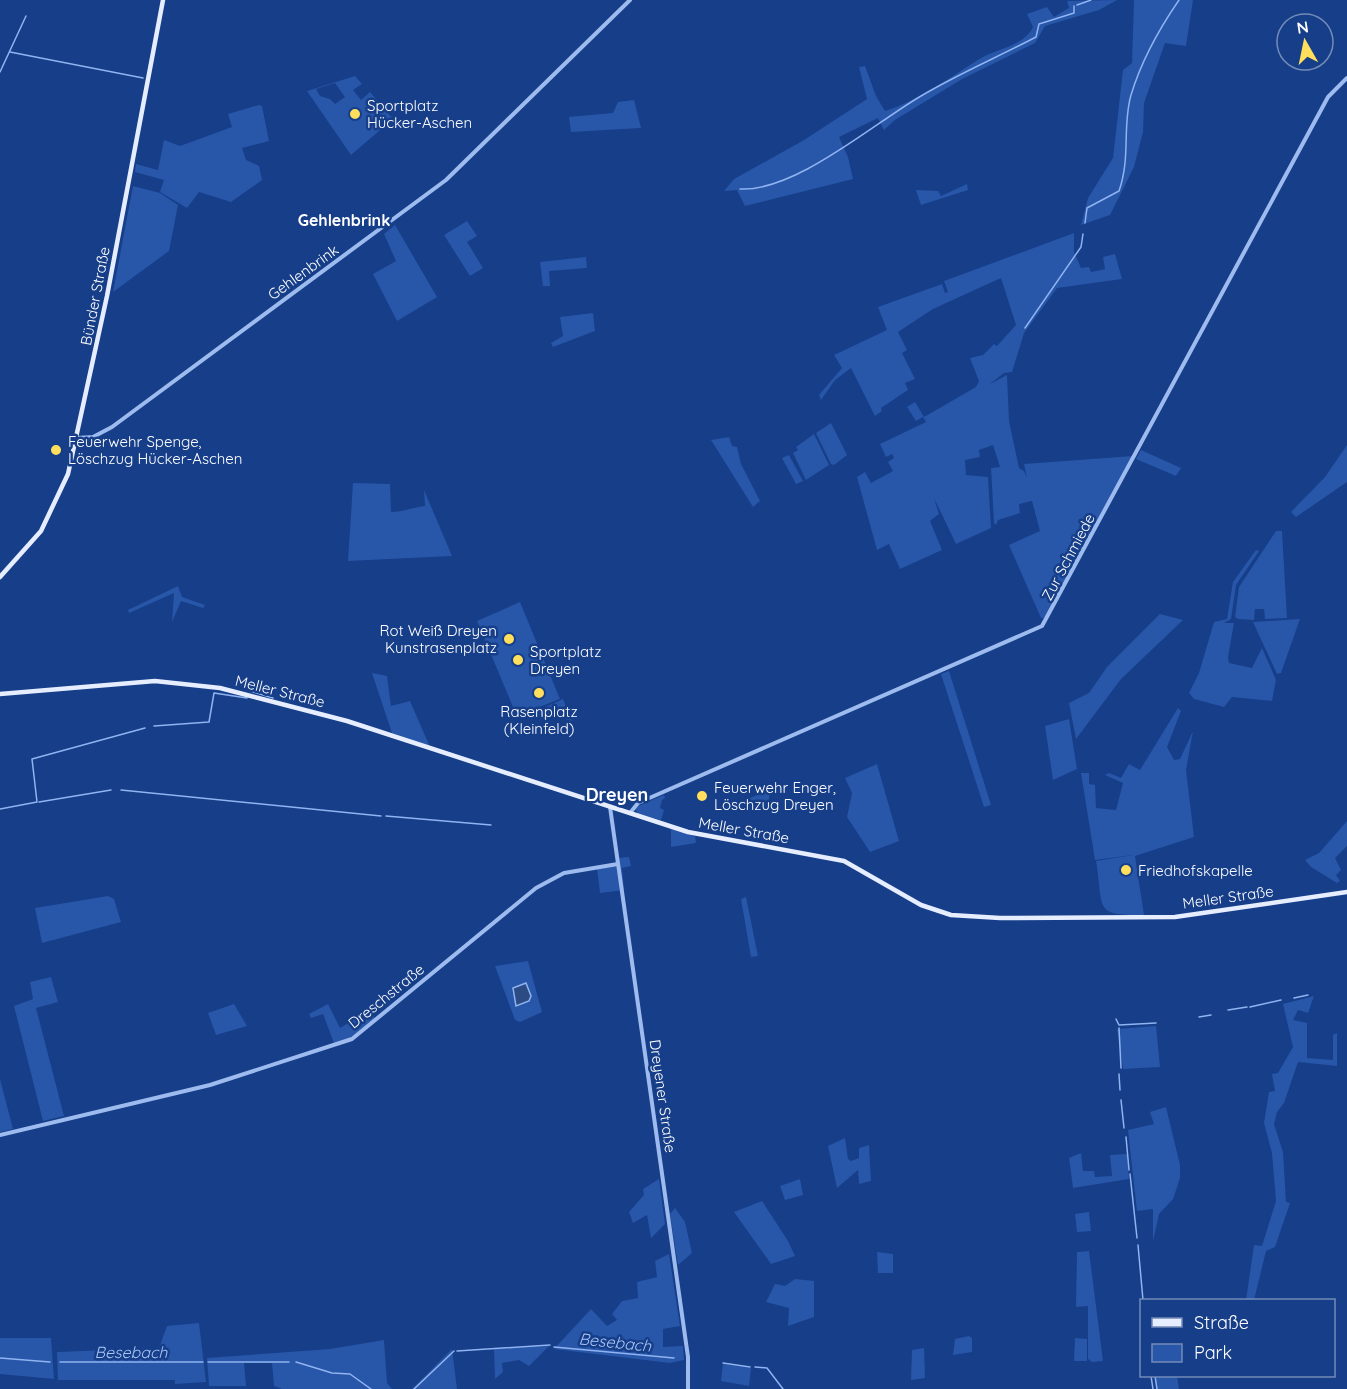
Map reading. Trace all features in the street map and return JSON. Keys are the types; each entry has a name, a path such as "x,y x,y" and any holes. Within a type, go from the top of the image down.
{"main road":[{"name":"Bünder Straße","path":"0,577 41,531 62,489 77,438 105,308 163,0"},
{"name":"Meller Straße","path":"0,694 155,681 207,686 347,721 688,832 844,861 921,905 944,913 969,917 1175,917 1347,892"}],"street":[{"name":"Gehlenbrink","path":"77,438 93,437 112,427 421,200 473,155 630,0"},
{"name":"Zur Schmiede","path":"630,813 638,803 1042,626 1328,97 1347,78"},
{"name":"Dreyener Straße","path":"610,807 688,1357 688,1389"},
{"name":"Dreschstraße","path":"0,1135 210,1085 352,1039 549,879 572,871 618,864"}],"green space":[{"path":"1117,0 1099,10 1045,26 1035,43 962,79 895,120 884,130 878,118 839,137 848,157 853,179 745,206 737,190 724,191 734,179 804,140 867,99 859,67 865,66 876,96 885,111 911,101 983,57 1024,38 1033,27 1027,14 1047,7 1054,17 1069,8 1067,1"},
{"path":"1134,0 1193,0 1186,46 1165,43 1144,103 1143,132 1134,167 1110,215 1081,225 1088,198 1113,158 1123,70 1132,63"},
{"name":"Sportplatz Hücker-Aschen","path":"355,76 362,84 353,90 361,100 370,92 393,119 351,155 307,91","holes":["335,83 345,97 335,104 330,99 320,96 316,89"]},
{"path":"634,100 641,128 571,132 569,117 613,113 618,102"},
{"path":"262,106 269,141 242,148 246,160 259,166 262,180 231,202 199,192 187,208 160,192 164,180 135,172 136,164 158,170 164,140 180,146 232,127 228,114"},
{"path":"967,184 968,190 921,205 916,190 938,191 941,196"},
{"path":"133,186 160,193 178,205 169,251 113,292"},
{"path":"467,221 477,236 467,242 483,268 470,276 444,235"},
{"path":"395,225 437,297 397,321 373,274 396,261 384,234"},
{"path":"1074,233 1074,252 1081,268 1089,267 1091,272 1105,269 1103,257 1115,254 1122,279 1057,288 1024,333 1012,372 1004,373 990,384 1007,375 1009,421 1019,468 1024,471 1027,478 1024,464 1133,456 1046,618 1041,618 1009,545 1040,531 1032,501 1019,504 1020,513 998,520 996,525 994,523 991,468 1000,467 993,445 979,450 980,457 965,460 966,475 988,477 991,528 956,544 934,498 939,514 930,521 942,550 900,569 889,544 877,550 857,477 865,472 871,483 893,471 888,462 894,458 892,454 886,457 880,444 926,422 923,417 916,421 907,407 915,402 924,417 976,387 979,381 970,358 983,355 994,344 997,346 1016,325 1001,278 933,309 898,332 907,350 902,353 915,379 905,383 908,390 881,408 882,411 875,416 851,368 835,380 821,400 819,395 842,368 834,355 887,330 878,307 942,284 945,293 948,292 944,281"},
{"path":"586,257 587,268 549,271 550,286 543,286 540,262"},
{"path":"593,313 595,331 553,347 551,343 563,336 560,317"},
{"path":"831,423 847,455 834,465 831,464 816,433"},
{"path":"814,434 829,465 806,480 793,453 798,450 796,447"},
{"path":"729,437 732,446 737,447 741,464 760,501 753,507 711,440"},
{"path":"1347,445 1347,482 1296,517 1291,512 1325,477"},
{"path":"1141,450 1181,468 1176,476 1136,459"},
{"path":"789,455 803,481 796,484 782,458"},
{"path":"353,483 390,484 391,512 425,506 424,490 452,556 348,561"},
{"path":"1276,531 1282,531 1287,618 1265,619 1264,609 1255,609 1254,620 1238,619 1235,617 1239,587"},
{"path":"1256,550 1259,551 1236,585 1231,619 1224,623 1234,623 1229,663 1252,668 1262,648 1276,680 1272,701 1232,697 1224,707 1194,699 1189,693 1199,673 1214,622 1227,619 1233,582"},
{"path":"178,586 182,597 205,605 203,608 181,601 172,622 174,593 129,613 128,610"},
{"name":"Sportplatz Dreyen","path":"520,602 560,699 529,711 513,707 477,621"},
{"path":"1160,614 1183,620 1121,679 1076,739 1069,703 1089,693 1107,667"},
{"path":"1300,619 1281,673 1277,674 1253,622"},
{"path":"949,671 991,805 984,807 941,674"},
{"path":"372,673 387,676 391,706 410,701 430,747 392,733"},
{"path":"563,699 572,721 546,714 543,708"},
{"path":"1178,708 1181,711 1167,747 1174,760 1180,759 1193,731 1186,770 1194,837 1135,856 1144,915 1116,914 1108,911 1101,899 1096,861 1133,855 1095,860 1081,773 1089,773 1089,784 1095,785 1096,808 1116,810 1123,783 1105,775 1109,773 1121,778 1129,764 1140,770"},
{"path":"1069,719 1077,769 1053,780 1045,726"},
{"path":"877,764 899,841 870,852 847,817 852,793 845,778"},
{"path":"764,792 770,793 768,804 755,809 748,799"},
{"path":"664,795 665,798 660,808 664,810 661,820 638,814 636,807"},
{"path":"1347,821 1347,846 1335,858 1341,870 1336,875 1340,881 1337,883 1311,867 1305,860 1319,853"},
{"path":"671,829 695,836 696,843 671,847"},
{"path":"629,857 631,866 622,868 624,890 600,893 597,869 620,866 619,858"},
{"path":"108,896 114,899 121,922 42,943 35,908"},
{"path":"746,897 758,956 751,957 741,899"},
{"path":"528,961 542,1012 520,1022 515,1020 495,966"},
{"path":"51,977 58,1002 36,1008 64,1116 43,1121 14,1006 33,999 30,982"},
{"path":"1314,996 1308,1013 1298,1010 1293,1020 1307,1023 1307,1058 1333,1060 1333,1035 1337,1033 1337,1066 1298,1062 1284,1103 1277,1112 1274,1124 1283,1152 1286,1202 1290,1203 1275,1247 1266,1251 1254,1299 1246,1299 1254,1245 1262,1246 1276,1201 1272,1153 1264,1123 1269,1092 1275,1091 1272,1074 1278,1073 1293,1047 1283,1004"},
{"path":"234,1004 247,1026 216,1035 208,1013"},
{"path":"328,1004 340,1028 370,1010 375,1019 350,1038 334,1043 323,1014 311,1018 309,1014"},
{"path":"1156,1026 1160,1067 1123,1069 1117,1029"},
{"path":"0,1079 13,1129 0,1132"},
{"path":"1166,1107 1180,1165 1180,1178 1173,1199 1159,1214 1153,1241 1153,1209 1137,1211 1128,1130 1154,1124 1150,1112"},
{"path":"845,1138 848,1159 851,1161 859,1158 859,1148 869,1145 871,1181 859,1184 858,1170 837,1188 828,1146"},
{"path":"1081,1153 1083,1171 1094,1171 1095,1177 1112,1176 1110,1155 1127,1154 1129,1179 1073,1188 1069,1158"},
{"path":"659,1179 665,1224 651,1238 647,1215 633,1223 629,1212 644,1195 643,1189"},
{"path":"800,1179 803,1195 785,1200 780,1186"},
{"path":"762,1201 795,1256 771,1264 734,1212"},
{"path":"675,1208 685,1222 692,1253 678,1265 670,1214"},
{"path":"1089,1212 1091,1231 1077,1232 1075,1214"},
{"path":"1089,1251 1103,1361 1092,1362 1088,1359 1088,1306 1076,1307 1077,1252"},
{"path":"877,1252 893,1254 893,1273 878,1273"},
{"path":"669,1254 680,1326 663,1329 663,1347 683,1346 684,1360 670,1363 554,1349 591,1309 607,1326 617,1320 612,1314 622,1301 638,1298 637,1282 657,1277 655,1261"},
{"path":"795,1279 814,1281 814,1317 788,1326 789,1308 766,1302 775,1284 785,1286"},
{"path":"199,1323 206,1382 175,1384 175,1380 58,1380 57,1352 159,1348 167,1326"},
{"path":"969,1336 972,1338 972,1352 953,1355 955,1339"},
{"path":"0,1338 51,1338 54,1379 0,1374"},
{"path":"1075,1338 1087,1339 1087,1361 1074,1361"},
{"path":"384,1340 387,1383 392,1389 282,1389 274,1386 272,1363 244,1363 246,1386 209,1386 207,1358 330,1349"},
{"path":"549,1346 529,1366 519,1360 502,1363 503,1372 495,1379 494,1349"},
{"path":"924,1348 925,1378 911,1380 912,1350"},
{"path":"452,1349 457,1389 412,1389"},
{"path":"723,1364 751,1368 749,1386 721,1381"},
{"path":"1155,1377 1177,1377 1179,1389 1157,1389"}],"shaded area":[{"path":"526,983 531,996 529,1001 516,1006 513,988"}],"waterway":[{"path":"1077,5 1091,0"},
{"path":"1085,223 1087,208 1119,191 1125,166 1127,118 1131,95 1151,46 1179,0"},
{"path":"740,189 762,187 785,180 809,168 921,96 1036,37 1039,24 1074,13 1074,6"},
{"path":"0,72 26,16"},
{"path":"10,52 143,78"},
{"path":"1025,328 1081,247 1083,234"},
{"path":"250,691 273,698"},
{"path":"154,726 209,722 214,693 247,698"},
{"path":"0,809 37,802 32,759 145,728"},
{"path":"39,802 111,790"},
{"path":"121,790 381,816"},
{"path":"386,816 491,825"},
{"path":"1294,998 1308,995"},
{"path":"1250,1007 1281,1000"},
{"path":"1228,1010 1247,1007"},
{"path":"1199,1017 1211,1015"},
{"path":"1116,1019 1119,1025 1156,1023"},
{"path":"1119,1028 1121,1068"},
{"path":"1119,1074 1120,1090"},
{"path":"1121,1100 1124,1128"},
{"path":"1126,1137 1129,1170"},
{"path":"1130,1174 1137,1238"},
{"path":"1138,1245 1143,1299"},
{"name":"Besebach","path":"457,1351 550,1345"},
{"name":"Besebach","path":"554,1347 674,1358"},
{"name":"Besebach","path":"414,1389 454,1351"},
{"name":"Besebach","path":"0,1358 50,1362"},
{"name":"Besebach","path":"60,1362 203,1362"},
{"name":"Besebach","path":"208,1362 289,1362"},
{"name":"Besebach","path":"296,1362 332,1373 350,1374 371,1389"},
{"name":"Besebach","path":"723,1363 750,1367"},
{"name":"Besebach","path":"755,1367 767,1368 783,1389"},
{"path":"1151,1377 1153,1389"},
{"path":"1155,1377 1157,1389"}],"place":[{"name":"Sportplatz Hücker-Aschen","path":"355,114"},
{"name":"Feuerwehr Spenge, Löschzug Hücker-Aschen","path":"56,450"},
{"name":"Rot Weiß Dreyen Kunstrasenplatz","path":"509,639"},
{"name":"Sportplatz Dreyen","path":"518,660"},
{"name":"Rasenplatz (Kleinfeld)","path":"539,693"},
{"name":"Feuerwehr Enger, Löschzug Dreyen","path":"702,796"},
{"name":"Friedhofskapelle","path":"1126,870"}],"district":[{"name":"Gehlenbrink","path":"344,220"},
{"name":"Dreyen","path":"617,794"}]}
